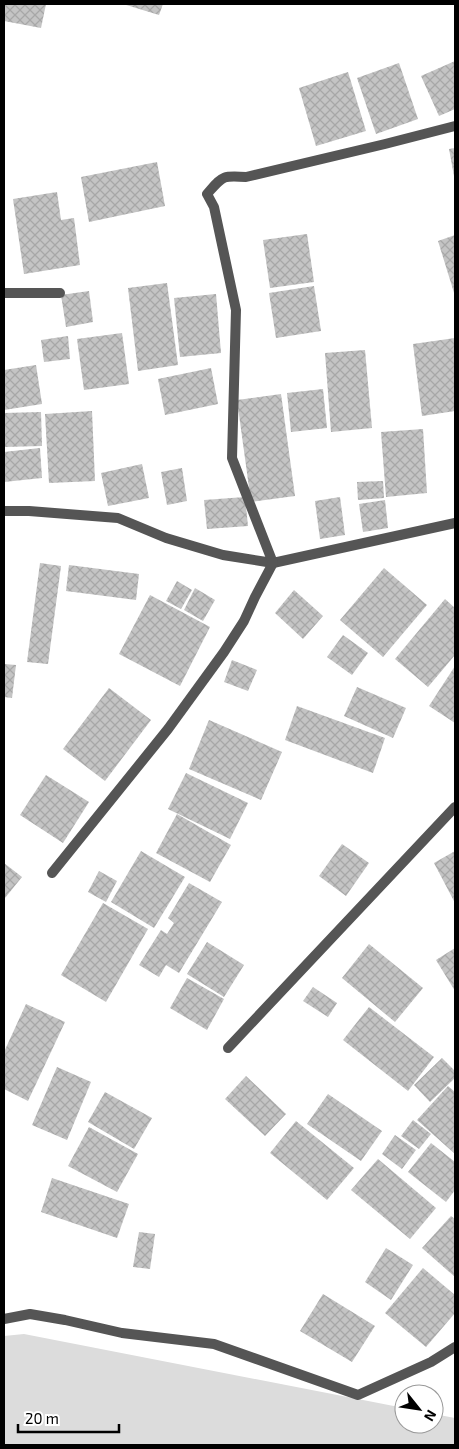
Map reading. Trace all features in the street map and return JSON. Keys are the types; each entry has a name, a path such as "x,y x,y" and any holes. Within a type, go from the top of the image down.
{"street":[{"path":"274,563 232,458 236,310 214,207 207,194 218,182 227,176 246,177 455,126"},
{"path":"4,292 60,293"},
{"path":"4,511 29,511 118,518 175,541 223,555 274,563 455,523"},
{"path":"52,873 168,728 224,652 244,621 274,563"},
{"path":"228,1048 455,807"},
{"path":"4,1319 30,1314 122,1333 214,1344 358,1394 431,1362 455,1347"}],"shaded area":[{"path":"24,1334 394,1406 394,1434 444,1434 444,1416 455,1418 455,1445 4,1445 4,1336"}],"building":[{"path":"4,4 46,4 41,28 4,21"},
{"path":"123,4 163,4 159,15"},
{"path":"455,61 455,109 439,116 421,76"},
{"path":"399,63 418,119 376,134 357,78"},
{"path":"348,72 366,131 316,146 299,88"},
{"path":"455,148 455,176 454,176 449,149"},
{"path":"157,162 165,206 89,222 81,177"},
{"path":"57,192 61,220 74,218 80,265 24,274 13,199"},
{"path":"307,234 314,282 270,288 263,240"},
{"path":"455,235 455,296 438,241"},
{"path":"167,283 178,365 138,371 128,288"},
{"path":"314,286 321,331 276,338 269,293"},
{"path":"89,291 93,322 66,327 61,295"},
{"path":"216,294 221,353 180,357 174,298"},
{"path":"122,333 129,384 84,390 77,339"},
{"path":"68,336 70,359 44,362 41,340"},
{"path":"455,338 455,411 422,416 413,344"},
{"path":"365,350 372,428 331,432 325,353"},
{"path":"36,365 42,404 4,410 4,370"},
{"path":"211,368 218,404 165,415 158,379"},
{"path":"323,389 327,428 291,432 287,393"},
{"path":"281,394 295,496 251,502 237,400"},
{"path":"92,411 95,481 49,483 45,414"},
{"path":"41,412 42,446 4,447 4,413"},
{"path":"423,429 427,493 386,497 381,432"},
{"path":"40,448 42,478 4,482 4,452"},
{"path":"142,464 149,498 108,506 101,473"},
{"path":"182,468 187,501 167,505 161,472"},
{"path":"383,481 384,498 358,500 357,482"},
{"path":"245,497 248,526 207,529 204,500"},
{"path":"340,497 345,535 320,539 315,501"},
{"path":"385,500 388,528 363,532 359,504"},
{"path":"40,563 61,566 48,664 27,662"},
{"path":"69,565 139,574 136,600 66,591"},
{"path":"384,568 427,605 383,657 340,620"},
{"path":"177,581 192,590 181,609 166,601"},
{"path":"195,588 215,600 203,621 184,610"},
{"path":"294,590 323,616 303,639 275,613"},
{"path":"150,595 210,627 180,686 119,654"},
{"path":"445,599 455,608 455,655 428,687 395,659"},
{"path":"343,635 368,653 352,675 327,657"},
{"path":"232,660 257,670 248,691 224,682"},
{"path":"4,664 16,665 12,698 4,697"},
{"path":"455,666 455,723 429,706"},
{"path":"357,687 406,708 393,738 344,716"},
{"path":"109,688 151,720 105,781 63,749"},
{"path":"297,706 385,738 373,773 285,740"},
{"path":"209,720 282,752 261,800 189,769"},
{"path":"186,773 248,803 230,839 168,809"},
{"path":"46,775 89,802 63,843 20,815"},
{"path":"177,814 231,845 210,882 156,853"},
{"path":"342,844 369,863 346,896 319,876"},
{"path":"141,851 185,877 154,928 111,902"},
{"path":"455,851 455,903 434,863"},
{"path":"4,863 22,877 5,898 4,897"},
{"path":"99,871 117,881 106,902 88,892"},
{"path":"189,883 222,902 179,973 166,965 159,977 139,965 161,930 167,934 174,923 168,918"},
{"path":"103,903 148,929 106,1002 61,975"},
{"path":"207,942 244,965 224,997 187,974"},
{"path":"369,944 423,988 395,1022 342,978"},
{"path":"455,948 455,991 436,960"},
{"path":"187,978 224,999 207,1030 170,1008"},
{"path":"313,987 337,1003 328,1017 303,1001"},
{"path":"26,1004 65,1022 28,1101 4,1089 4,1052"},
{"path":"369,1007 434,1057 408,1091 343,1040"},
{"path":"442,1058 455,1071 455,1078 430,1102 414,1085"},
{"path":"57,1067 91,1082 67,1140 32,1125"},
{"path":"246,1076 286,1114 265,1136 225,1099"},
{"path":"448,1086 455,1092 455,1154 417,1120"},
{"path":"105,1092 152,1118 134,1149 88,1122"},
{"path":"328,1094 382,1131 361,1161 307,1124"},
{"path":"413,1120 431,1134 419,1149 401,1136"},
{"path":"296,1121 354,1168 327,1200 270,1153"},
{"path":"89,1127 138,1154 117,1192 68,1166"},
{"path":"395,1135 416,1150 402,1169 382,1154"},
{"path":"431,1143 455,1162 455,1190 446,1202 408,1172"},
{"path":"378,1159 436,1208 410,1239 351,1190"},
{"path":"52,1178 129,1204 117,1238 41,1212"},
{"path":"451,1216 455,1219 455,1277 422,1248"},
{"path":"139,1232 155,1234 150,1269 133,1267"},
{"path":"386,1248 413,1265 391,1300 365,1282"},
{"path":"423,1268 455,1295 455,1313 426,1347 385,1313"},
{"path":"323,1294 375,1326 352,1362 300,1331"}]}
